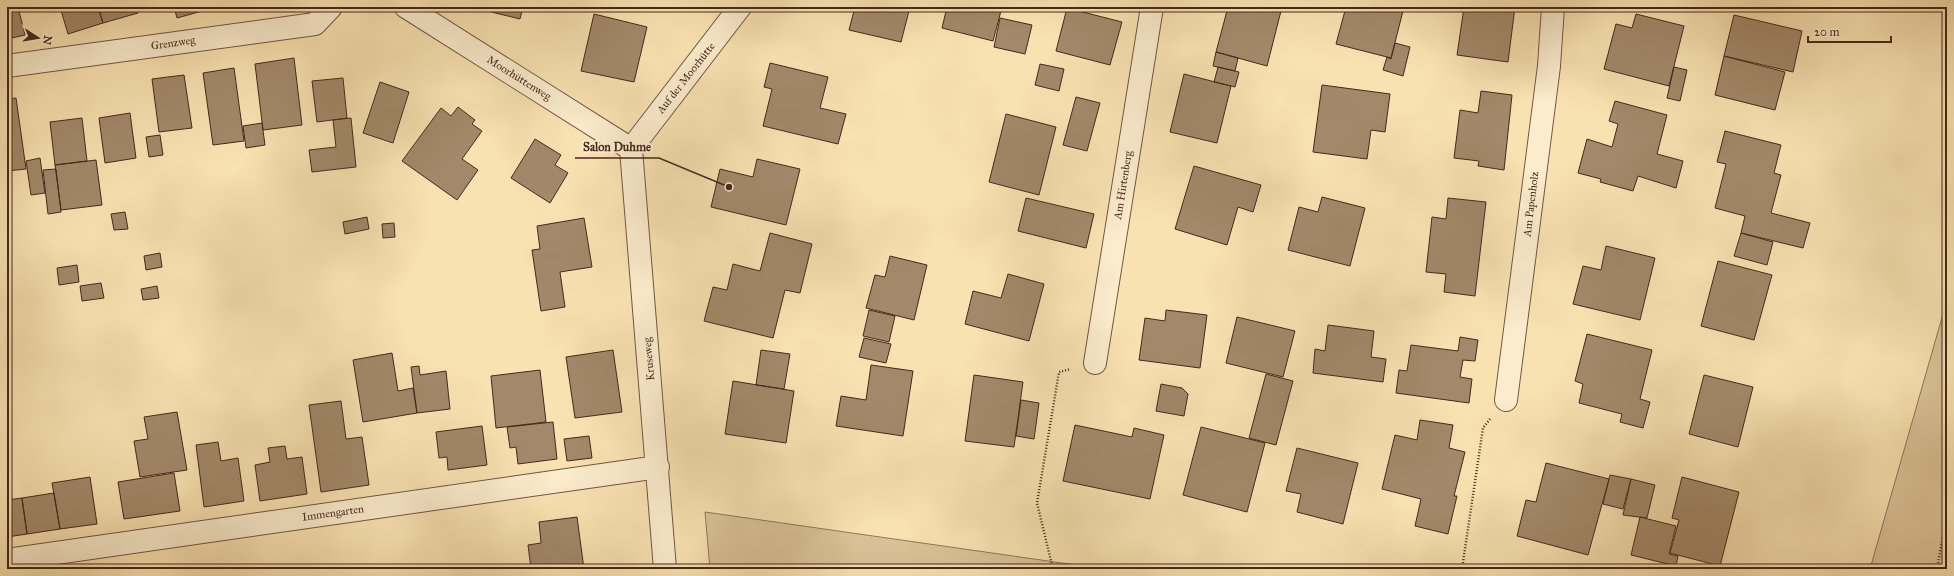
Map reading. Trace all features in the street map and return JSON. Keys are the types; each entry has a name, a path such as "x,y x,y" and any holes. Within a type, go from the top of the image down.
{"street":[{"name":"Grenzweg","path":"7,66 315,24 331,7"},
{"name":"Moorhüttenweg","path":"406,7 631,150"},
{"name":"Auf der Moorhütte","path":"631,150 740,7"},
{"name":"Am Hirtenberg","path":"1095,363 1152,7"},
{"name":"Am Papenholz","path":"1506,400 1549,66 1554,7"},
{"name":"Kruseweg","path":"631,150 666,569"},
{"name":"Immengarten","path":"7,560 658,467"}],"path":[{"path":"1053,569 1037,503 1059,372 1095,363"},
{"path":"1462,569 1483,428 1506,400"},
{"path":"1937,569 1947,513"}],"shaded area":[{"path":"1947,300 1947,569 1870,569"},
{"path":"705,512 1104,569 710,569"}],"building":[{"path":"7,7 18,7 25,35 7,39"},
{"path":"60,7 98,7 103,23 68,34"},
{"path":"98,7 136,7 138,13 103,23"},
{"path":"174,7 209,7 209,9 177,18"},
{"path":"471,7 523,7 520,19"},
{"path":"855,7 910,7 901,42 849,30"},
{"path":"947,7 1002,7 993,41 942,28"},
{"path":"1228,7 1282,7 1267,66 1216,52"},
{"path":"1346,7 1404,7 1391,58 1336,44"},
{"path":"1464,7 1515,7 1508,62 1457,55"},
{"path":"1067,8 1122,22 1110,65 1056,51"},
{"path":"594,14 647,27 634,82 581,71"},
{"path":"1636,14 1684,26 1669,86 1604,69 1616,24 1632,28"},
{"path":"1734,15 1802,31 1793,72 1724,56"},
{"path":"1000,18 1032,25 1025,54 994,47"},
{"path":"1395,43 1410,47 1403,76 1383,70 1387,57 1391,59"},
{"path":"1216,52 1238,58 1235,71 1213,66"},
{"path":"1724,56 1785,72 1775,110 1715,95"},
{"path":"294,58 302,125 263,130 255,64"},
{"path":"770,63 828,77 820,108 846,114 838,144 763,126 772,89 764,87"},
{"path":"1040,64 1064,69 1059,91 1035,85"},
{"path":"1218,67 1239,72 1235,87 1214,82"},
{"path":"1674,67 1687,70 1680,101 1667,98"},
{"path":"234,68 244,141 213,145 203,73"},
{"path":"1184,74 1231,86 1217,143 1170,132"},
{"path":"184,75 192,128 159,132 152,79"},
{"path":"343,78 347,118 317,122 312,81"},
{"path":"380,82 409,92 393,143 363,133"},
{"path":"1322,85 1390,94 1385,132 1371,130 1367,159 1313,152"},
{"path":"1481,91 1512,95 1504,170 1478,166 1479,161 1454,158 1460,110 1478,113"},
{"path":"1076,97 1100,103 1087,151 1063,145"},
{"path":"16,98 26,169 7,171 7,99"},
{"path":"1615,101 1667,115 1657,154 1683,161 1676,188 1638,176 1633,191 1600,182 1601,179 1578,173 1587,139 1612,147 1618,124 1609,121"},
{"path":"458,107 475,120 472,124 482,131 462,159 478,170 457,200 402,161 441,108 451,116"},
{"path":"130,113 136,158 105,163 99,118"},
{"path":"1006,114 1056,127 1039,195 989,182"},
{"path":"82,118 87,161 55,165 50,122"},
{"path":"351,118 356,167 312,172 309,150 336,147 333,120"},
{"path":"262,123 265,145 246,148 243,126"},
{"path":"1725,131 1781,145 1774,173 1781,175 1771,213 1810,223 1803,248 1741,233 1745,216 1715,208 1726,164 1717,162"},
{"path":"160,135 163,155 149,157 146,137"},
{"path":"535,139 561,155 555,165 568,173 550,203 511,178"},
{"path":"40,158 45,193 31,195 26,161"},
{"path":"757,159 800,169 786,225 711,207 720,169 753,177"},
{"path":"96,160 102,205 61,210 55,165"},
{"path":"1194,166 1261,185 1253,212 1238,207 1227,245 1175,229"},
{"path":"56,169 61,212 48,214 43,170"},
{"path":"1322,197 1365,208 1350,266 1288,250 1299,207 1318,212"},
{"path":"1026,198 1094,214 1086,248 1018,231"},
{"path":"1448,198 1486,202 1475,296 1444,292 1446,274 1426,272 1432,217 1446,219"},
{"path":"125,212 128,229 114,230 111,214"},
{"path":"367,217 369,229 345,234 343,222"},
{"path":"584,218 592,267 560,272 565,307 541,311 532,250 540,249 537,226"},
{"path":"394,223 395,237 383,238 382,224"},
{"path":"770,233 812,244 800,293 785,290 773,338 704,321 713,287 727,290 733,264 760,271"},
{"path":"1741,233 1773,242 1767,265 1734,256"},
{"path":"1606,246 1655,258 1640,320 1573,304 1583,266 1601,270"},
{"path":"160,253 162,267 146,270 144,256"},
{"path":"890,256 927,265 914,320 866,308 875,275 885,277"},
{"path":"1718,261 1772,275 1754,340 1701,326"},
{"path":"77,265 79,282 59,285 57,268"},
{"path":"1008,274 1044,284 1029,341 965,324 973,291 1001,298"},
{"path":"101,283 104,298 82,301 80,286"},
{"path":"157,286 159,298 143,300 141,289"},
{"path":"869,310 895,316 889,342 863,336"},
{"path":"1166,310 1207,315 1200,368 1139,360 1145,318 1165,321"},
{"path":"1237,317 1295,331 1283,377 1226,363"},
{"path":"1328,325 1374,331 1371,357 1386,359 1383,382 1313,373 1315,349 1325,351"},
{"path":"1587,334 1652,350 1640,399 1650,402 1643,428 1620,422 1622,414 1579,403 1583,384 1575,381"},
{"path":"1460,337 1478,340 1475,361 1463,360 1460,377 1472,379 1469,403 1396,393 1399,370 1407,371 1411,345 1458,351"},
{"path":"864,338 891,344 886,363 859,357"},
{"path":"613,350 622,412 575,418 566,357"},
{"path":"761,350 790,354 784,389 756,385"},
{"path":"392,353 398,391 413,388 417,413 363,422 353,360"},
{"path":"871,365 913,371 903,436 836,426 841,396 866,400"},
{"path":"419,366 420,375 446,371 450,409 417,413 411,367"},
{"path":"540,370 546,422 496,428 491,376"},
{"path":"1266,374 1293,381 1276,445 1249,438"},
{"path":"974,375 1023,382 1014,447 965,441"},
{"path":"1704,375 1753,387 1738,447 1689,434"},
{"path":"733,381 794,391 786,443 725,434"},
{"path":"1161,384 1182,388 1188,394 1184,416 1156,411"},
{"path":"1021,400 1039,403 1034,439 1016,436"},
{"path":"341,401 346,439 362,437 369,485 321,492 309,405"},
{"path":"177,412 187,470 140,477 134,441 148,439 144,417"},
{"path":"1420,420 1453,425 1449,448 1465,452 1454,496 1457,496 1448,534 1415,526 1421,499 1382,489 1395,435 1417,440"},
{"path":"553,422 557,459 518,464 516,447 510,448 507,427"},
{"path":"1075,425 1132,437 1134,428 1164,435 1150,499 1063,481"},
{"path":"482,426 487,465 448,470 447,457 439,458 436,432"},
{"path":"1201,427 1265,443 1247,512 1183,495"},
{"path":"589,436 592,458 567,461 564,439"},
{"path":"218,442 221,461 238,458 244,501 204,507 196,445"},
{"path":"285,446 287,459 302,457 307,494 260,501 255,465 270,462 268,448"},
{"path":"1297,448 1358,463 1343,524 1297,512 1301,494 1286,491"},
{"path":"1546,463 1609,479 1588,555 1517,536 1526,500 1536,502"},
{"path":"174,473 180,511 124,519 118,482"},
{"path":"1610,475 1631,479 1623,509 1603,504"},
{"path":"90,477 97,524 60,529 52,483"},
{"path":"1682,477 1739,492 1720,566 1670,553 1679,520 1672,518"},
{"path":"1631,479 1655,485 1647,518 1623,515"},
{"path":"54,493 60,529 27,534 22,498"},
{"path":"22,498 27,534 7,537 7,500"},
{"path":"577,517 584,569 531,569 528,545 541,543 539,522"},
{"path":"1640,517 1676,526 1669,554 1678,556 1676,566 1631,555"}],"place":[{"name":"Salon Duhme","path":"729,187"}]}
